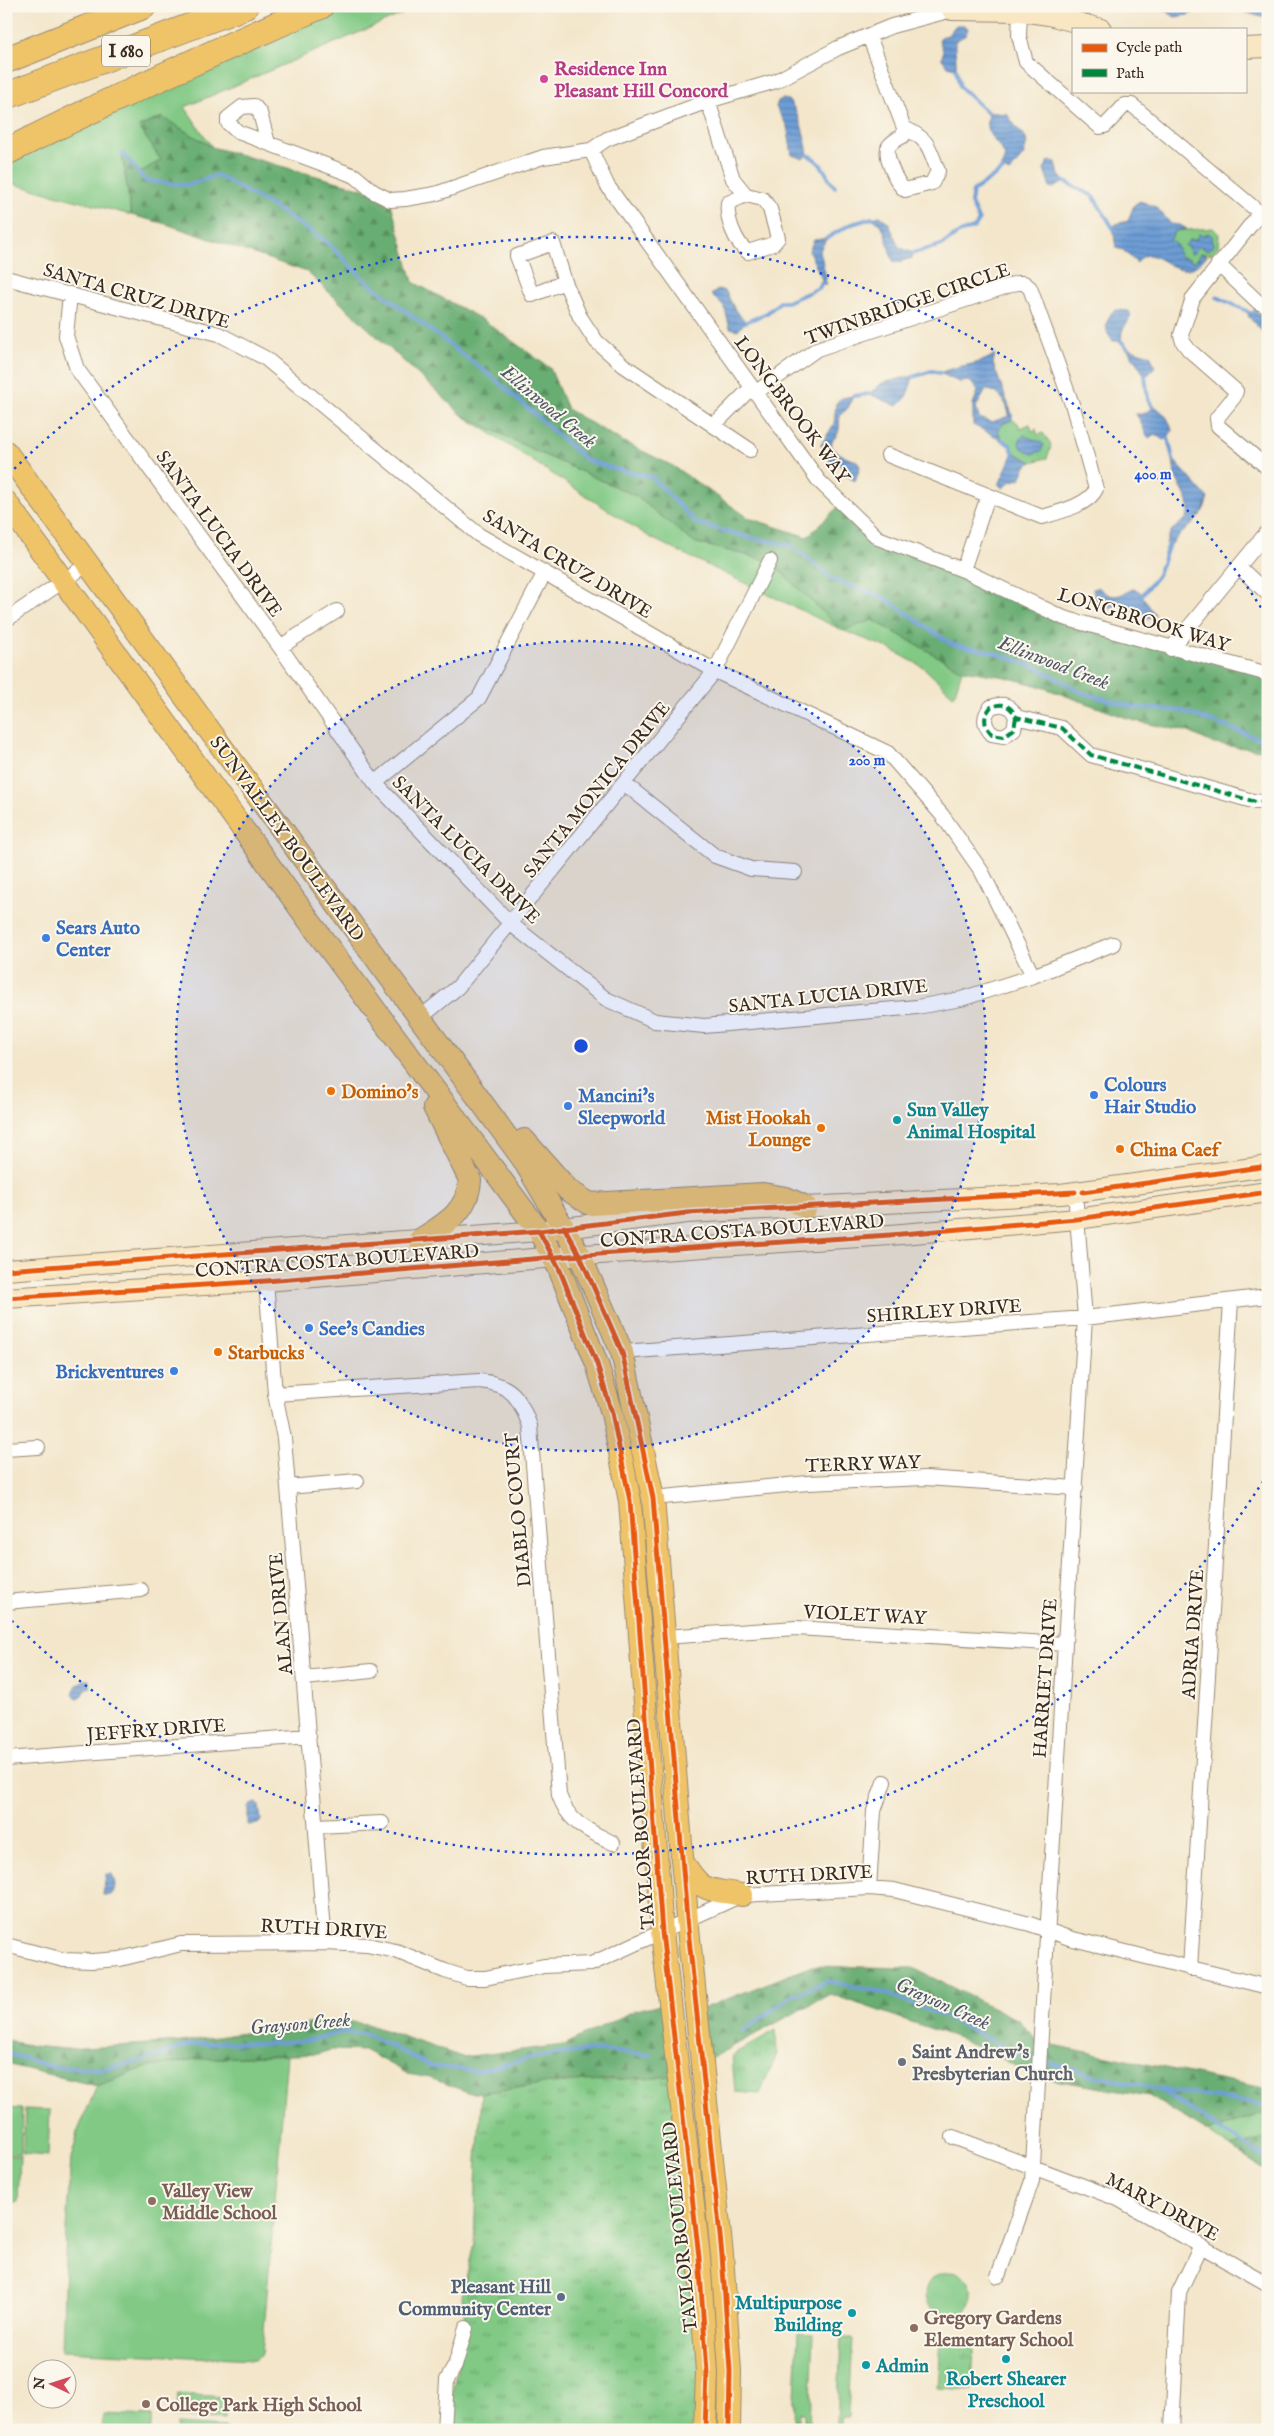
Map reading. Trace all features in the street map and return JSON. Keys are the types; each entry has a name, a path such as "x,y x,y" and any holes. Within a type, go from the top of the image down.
{"highway":[{"name":"I 680","path":"6,60 142,6"},
{"name":"I 680","path":"6,96 245,6"},
{"path":"6,152 90,109 320,6"}],"main road":[{"path":"952,10 1020,11 1049,15 1097,28"},
{"path":"1246,48 1268,47"},
{"name":"SUNVALLEY BOULEVARD","path":"6,452 523,1159 564,1227"},
{"name":"SUNVALLEY BOULEVARD","path":"6,502 539,1231"},
{"path":"331,949 344,951 350,956 394,1015 401,1019 420,1018"},
{"path":"407,1052 470,1180 466,1202 460,1211 454,1218 420,1240"},
{"path":"495,1122 524,1139 564,1186 590,1204 763,1194 786,1198 806,1207"},
{"name":"CONTRA COSTA BOULEVARD","path":"6,1270 539,1231 687,1213 1075,1192 1268,1166"},
{"name":"CONTRA COSTA BOULEVARD","path":"6,1298 266,1282 580,1256 890,1236 1077,1219 1268,1192"},
{"name":"TAYLOR BOULEVARD","path":"564,1227 580,1256 622,1352 653,1498 686,1919 722,2255 730,2371 729,2430"},
{"name":"TAYLOR BOULEVARD","path":"539,1231 562,1274 597,1364 612,1413 630,1501 662,1932 699,2257 707,2372 705,2430"},
{"path":"266,1282 267,1273 272,1266 281,1262 322,1258 346,1246"},
{"path":"682,1860 696,1883 704,1888 742,1895"}],"street":[{"path":"268,143 355,176 374,192 390,200 435,194 543,157 591,150 607,139 708,101 776,81 838,48 892,26 952,10"},
{"path":"1020,11 1019,36 1026,62 1100,127 1105,126 1126,105 1132,105 1260,213 1193,298 1181,335 1183,342 1236,390 1234,397 1217,418 1218,426 1268,468"},
{"path":"868,36 904,128 903,136 889,146 887,155 899,185 905,190 932,182 938,171 927,142 919,134 904,128"},
{"path":"708,101 734,179 746,195"},
{"name":"LONGBROOK WAY","path":"591,150 607,185 819,481 878,538 963,570 1064,618 1268,674"},
{"path":"1218,264 1263,305"},
{"name":"SANTA CRUZ DRIVE","path":"6,278 219,334 266,358 479,535 715,671 888,753 942,815 982,872 1033,976"},
{"path":"565,282 580,317 596,342 622,365 750,450"},
{"name":"TWINBRIDGE CIRCLE","path":"753,390 816,349 1016,283 1024,283 1030,288 1071,401 1096,488 1093,496 1061,511 1042,517 988,496"},
{"name":"SANTA LUCIA DRIVE","path":"70,294 66,336 77,369 280,646 375,783 511,924 606,999 655,1020 704,1026 917,1007 961,999 1033,976 1113,944"},
{"path":"713,426 753,390"},
{"path":"888,455 988,496 963,570"},
{"path":"1170,648 1267,535"},
{"name":"SANTA MONICA DRIVE","path":"420,1018 458,987 715,671 770,561"},
{"path":"6,620 88,564"},
{"path":"1238,567 1268,594"},
{"path":"375,783 479,698 544,574"},
{"path":"280,646 337,611"},
{"path":"1016,717 1062,728 1091,755 1256,802 1268,801"},
{"path":"625,784 715,856 751,869 795,872"},
{"name":"HARRIET DRIVE","path":"998,2276 1032,2181 1039,2042 1064,1644 1076,1488 1085,1318 1075,1192"},
{"name":"ALAN DRIVE","path":"266,1282 275,1394 284,1438 305,1678 325,1944"},
{"name":"SHIRLEY DRIVE","path":"622,1352 1085,1318 1268,1296"},
{"name":"ADRIA DRIVE","path":"1190,1969 1231,1301"},
{"name":"DIABLO COURT","path":"275,1394 479,1381 497,1383 509,1389 522,1403 530,1426 559,1795 564,1809 579,1825 613,1843"},
{"path":"6,1449 38,1447"},
{"name":"TERRY WAY","path":"653,1498 808,1483 925,1478 1076,1488"},
{"path":"288,1487 358,1481"},
{"path":"6,1602 141,1590"},
{"name":"VIOLET WAY","path":"664,1637 796,1628 1064,1644"},
{"path":"305,1678 371,1671"},
{"name":"JEFFRY DRIVE","path":"6,1759 309,1736"},
{"path":"869,1888 874,1811 884,1782"},
{"path":"316,1826 382,1823"},
{"name":"RUTH DRIVE","path":"6,1945 64,1960 92,1961 120,1959 181,1944 325,1944 367,1946 396,1951 444,1971 467,1978 485,1978 544,1966 591,1964 742,1895 869,1888 894,1890 1030,1924 1047,1931 1190,1969 1268,1987"},
{"name":"MARY DRIVE","path":"953,2137 1118,2199 1268,2284"},
{"path":"1172,2430 1179,2292 1201,2246"},
{"path":"444,2430 447,2380 455,2366 466,2328"}],"green space":[{"path":"320,6 421,6 185,107 212,147 162,117 139,127 161,160 139,173 122,154 131,215 6,182 6,152"},
{"path":"162,117 212,147 374,192 390,200 413,282 483,320 550,368 567,409 620,440 673,466 749,518 807,537 842,503 878,538 1064,618 1268,674 1268,751 1214,744 1189,732 1135,721 1039,686 1005,677 962,670 873,620 842,631 770,561 693,542 636,496 540,453 462,415 307,272 166,224 131,215 122,153 139,173 161,160 139,127"},
{"path":"1213,228 1219,234 1218,247 1211,254 1201,253 1196,262 1180,257 1177,247 1170,240 1175,231"},
{"path":"462,415 540,453 636,496 693,542 770,561 802,591 873,620 962,670 954,696 923,667 888,648 842,630 651,538"},
{"path":"1012,420 1018,423 1020,428 1030,424 1032,431 1036,429 1038,435 1043,433 1051,444 1047,458 1032,462 1013,452 1010,445 1001,439 998,430 1004,423"},
{"path":"812,1966 913,1968 1018,2020 1039,2042 1268,2089 1268,2111 1207,2132 1149,2096 1037,2077 961,2039 830,1994 702,2063 696,2011"},
{"path":"670,2002 678,2076 551,2083 473,2094 430,2078 408,2074 366,2051 331,2050 317,2054 196,2059 144,2068 97,2086 6,2064 6,2040 33,2046 65,2049 180,2042 337,2020 367,2024 462,2057 563,2045 636,2010"},
{"path":"776,2030 777,2054 760,2094 735,2092 732,2055"},
{"name":"Valley View Middle School","path":"287,2055 262,2354 254,2360 62,2351 66,2229 71,2159 79,2128 97,2086 144,2068 196,2059"},
{"path":"678,2076 705,2430 444,2430 466,2328 462,2296 474,2243 482,2093 551,2083"},
{"path":"6,2108 22,2109 21,2154 6,2154"},
{"path":"25,2109 50,2110 48,2156 23,2154"},
{"path":"1268,2111 1268,2138 1231,2148 1207,2132"},
{"path":"1268,2138 1268,2172 1231,2148"},
{"path":"6,2156 20,2156 18,2202 6,2202"},
{"path":"949,2271 962,2275 968,2281 972,2294 968,2307 962,2313 949,2317 936,2313 930,2307 926,2294 930,2281 936,2275"},
{"path":"798,2333 814,2334 810,2423 805,2422 805,2413 800,2413 799,2420 794,2420"},
{"path":"841,2338 853,2338 849,2417 842,2417 841,2424 837,2424"},
{"path":"941,2341 974,2343 972,2390 938,2388"},
{"path":"178,2394 226,2397 225,2419 177,2417"},
{"path":"103,2414 151,2416 151,2430 102,2430"},
{"path":"177,2424 225,2427 225,2430 177,2430"}],"water":[{"path":"1158,6 1206,6 1188,15 1175,17"},
{"path":"1224,6 1268,6 1268,19"},
{"path":"956,25 964,25 968,28 966,35 955,41 956,69 948,66 942,59 943,50 939,40 941,37 948,35"},
{"path":"782,99 788,100 792,105 801,126 808,155 802,158 792,155 787,126 776,107 778,101"},
{"path":"987,112 1007,114 1025,136 1027,143 1023,156 1009,172 1001,167 1005,157 987,128 989,116"},
{"path":"1048,162 1056,162 1059,175 1065,182 1053,188 1050,187 1044,169"},
{"path":"1140,201 1156,207 1171,224 1180,225 1187,229 1175,231 1170,240 1177,246 1180,257 1188,258 1193,262 1198,259 1201,253 1207,255 1196,266 1186,269 1176,268 1151,256 1144,256 1137,263 1123,250 1116,248 1113,228 1116,224 1128,221 1134,205"},
{"path":"880,216 888,222 899,247 913,253 912,258 895,263 885,233 872,218"},
{"path":"1208,233 1213,237 1211,240 1214,246 1207,250 1199,246 1191,254 1188,247 1185,246 1189,240 1196,240 1199,234 1203,236"},
{"path":"827,238 820,250 826,278 825,286 809,251 814,240"},
{"path":"719,289 726,292 735,310 746,322 738,330 730,328 724,306 711,295"},
{"path":"1114,310 1129,311 1131,316 1122,331 1121,341 1113,341 1106,326"},
{"path":"1247,311 1268,317 1268,338 1249,317"},
{"path":"1127,348 1150,355 1155,366 1149,374 1145,376"},
{"path":"995,354 993,364 1012,414 1012,420 1004,423 998,430 1001,439 973,425 973,404 978,391 970,381 959,382 940,373","holes":["986,390 991,391 1002,399 1007,407 1009,416 992,422 979,418 976,407"]},
{"path":"913,377 909,390 905,398 897,406 869,394 882,383"},
{"path":"853,396 848,408 840,415 839,431 832,442 832,449 847,458 857,461 860,467 855,481 845,475 845,471 838,463 829,460 821,445 834,424 836,403 842,398"},
{"path":"1155,407 1166,417 1172,430 1168,438 1163,440 1155,434 1149,438 1135,414 1143,414"},
{"path":"1024,435 1044,445 1041,451 1032,454 1020,447 1019,441"},
{"path":"1013,452 1032,462 1026,466 1020,479 1009,482 1004,488 999,485"},
{"path":"1173,459 1208,498 1197,520 1171,545 1166,543 1171,531 1187,518 1189,511 1188,501 1175,475"},
{"path":"1098,587 1107,594 1115,596 1133,589 1139,591 1155,615 1148,619 1124,605 1106,608 1099,607 1093,589"},
{"path":"84,1680 89,1680 91,1687 85,1689 81,1697 77,1699 73,1693 77,1685"},
{"path":"257,1803 261,1821 258,1824 248,1825 248,1807 250,1804"},
{"path":"106,1874 112,1874 114,1879 115,1887 111,1895 103,1895"}],"waterway":[{"path":"956,69 960,87 987,112"},
{"name":"Ellinwood Creek","path":"122,153 146,181 189,185 217,175 272,206 328,243 365,280 496,380 586,460 652,477 696,523 750,538 791,545 834,580 885,598 951,644 992,652 1038,668 1083,693 1134,707 1182,711 1268,742"},
{"path":"808,155 818,162 835,187"},
{"path":"913,253 942,245 957,234 975,227 979,221 971,203 973,191 1003,170"},
{"path":"1065,182 1093,196 1113,228"},
{"path":"827,238 849,225 872,218"},
{"path":"746,322 767,313 780,302 787,302 819,288 822,282"},
{"path":"1217,297 1247,311"},
{"path":"1254,312 1260,306"},
{"path":"1121,341 1127,348"},
{"path":"913,377 932,371 940,373"},
{"path":"1145,376 1148,399 1153,407"},
{"path":"853,396 869,394"},
{"path":"1168,438 1173,459"},
{"path":"1001,439 1010,445 1013,452"},
{"path":"1142,595 1158,575 1169,544"},
{"name":"Grayson Creek","path":"743,2031 793,1995 828,1981 885,1993 952,2020 1017,2054 1035,2059"},
{"name":"Grayson Creek","path":"6,2053 53,2067 101,2069 145,2060 189,2045 222,2042 261,2044 311,2040 343,2032 366,2034 431,2066 478,2071 534,2057 592,2050 651,2055"},
{"name":"Grayson Creek","path":"1042,2061 1096,2076 1159,2089 1268,2160"},
{"path":"1161,2089 1268,2106"}],"marked path":[{"path":"1016,717 1014,729 1004,736 992,734 985,720 991,707 1003,705 1009,707 1016,717 1062,728 1091,755 1256,802 1268,801"}],"cycle path":[{"path":"1083,1192 1268,1166"},
{"path":"6,1270 539,1231 687,1213 1075,1192"},
{"path":"6,1298 266,1281 569,1256 890,1235 1077,1219 1268,1192"},
{"path":"564,1227 580,1256 622,1352 653,1498 687,1919 722,2255 730,2371 729,2430"},
{"path":"539,1231 559,1268 597,1364 612,1413 630,1501 662,1932 699,2257 707,2372 705,2430"}],"place":[{"name":"Residence Inn Pleasant Hill Concord","path":"544,79"},
{"name":"Sears Auto Center","path":"46,938"},
{"name":"Domino's","path":"331,1091"},
{"name":"Colours Hair Studio","path":"1094,1095"},
{"name":"Mancini's Sleepworld","path":"568,1106"},
{"name":"Sun Valley Animal Hospital","path":"897,1120"},
{"name":"Mist Hookah Lounge","path":"821,1128"},
{"name":"China Caef","path":"1120,1149"},
{"name":"See's Candies","path":"309,1328"},
{"name":"Starbucks","path":"218,1352"},
{"name":"Brickventures","path":"174,1371"},
{"name":"Saint Andrew's Presbyterian Church","path":"902,2062"},
{"name":"Valley View Middle School","path":"152,2201"},
{"name":"Pleasant Hill Community Center","path":"561,2297"},
{"name":"Multipurpose Building","path":"852,2313"},
{"name":"Gregory Gardens Elementary School","path":"914,2328"},
{"name":"Robert Shearer Preschool","path":"1006,2359"},
{"name":"Admin","path":"866,2365"},
{"name":"College Park High School","path":"146,2404"}]}
